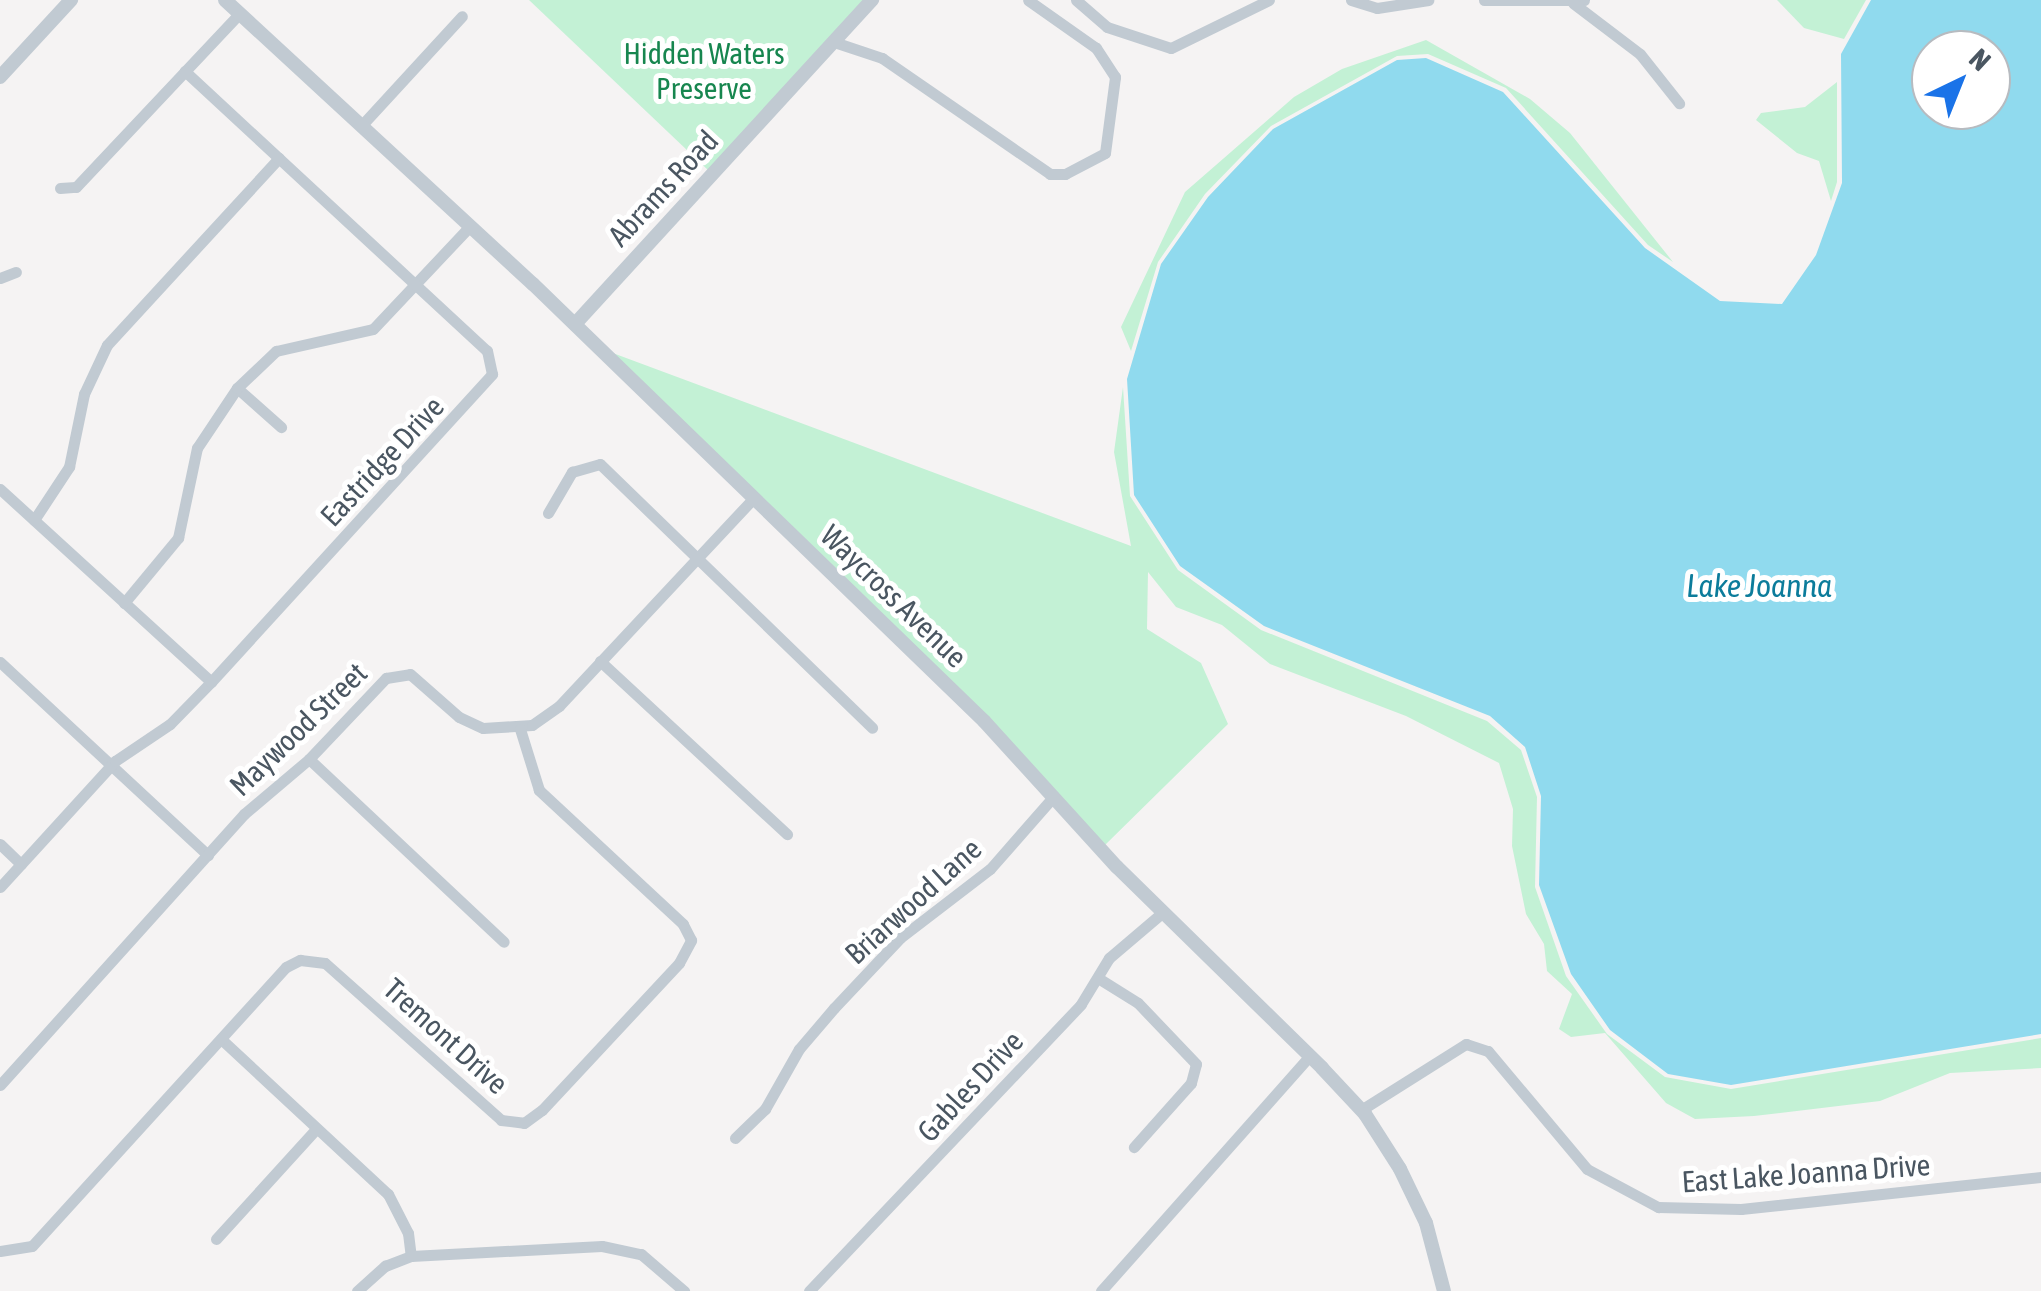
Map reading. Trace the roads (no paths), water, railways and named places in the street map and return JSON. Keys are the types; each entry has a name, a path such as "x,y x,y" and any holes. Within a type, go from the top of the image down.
{"street":[{"path":"0,76 71,0"},
{"name":"Waycross Avenue","path":"225,0 574,324 1054,796 1163,912 1361,1110 1415,1198 1444,1291"},
{"name":"Abrams Road","path":"574,324 872,0"},
{"path":"834,42 882,58 1050,174 1065,174 1105,153 1115,77 1096,48 1028,0"},
{"path":"1076,0 1107,26 1171,48 1269,0"},
{"path":"1351,0 1378,8 1428,0"},
{"path":"1484,0 1579,1 1640,54 1679,103"},
{"path":"60,188 76,187 240,13"},
{"path":"361,126 462,16"},
{"name":"Eastridge Drive","path":"0,888 111,764 170,724 211,682 490,379 487,351 185,72"},
{"path":"34,520 69,467 89,379 107,346 279,158"},
{"path":"124,604 178,538 202,434 237,388 276,352 373,329 470,226"},
{"path":"0,278 16,272"},
{"path":"237,388 281,427"},
{"path":"548,513 578,466 600,464 872,728"},
{"path":"0,489 211,682"},
{"path":"520,728 559,706 753,499"},
{"path":"0,662 208,854"},
{"path":"600,662 786,834"},
{"name":"Maywood Street","path":"0,1086 254,804 309,760 398,672 470,723 520,728"},
{"name":"Tremont Drive","path":"0,1251 32,1246 286,967 317,959 501,1120 524,1123 542,1110 689,952 691,940 683,924 539,790 520,728"},
{"path":"309,760 504,942"},
{"name":"Briarwood Lane","path":"735,1138 765,1109 799,1049 834,1008 900,938 990,868 1054,796"},
{"path":"0,844 21,864"},
{"name":"Gables Drive","path":"809,1291 1098,978 1117,950 1163,912"},
{"path":"1098,978 1138,1003 1196,1064 1191,1083 1134,1147"},
{"path":"221,1039 388,1194 403,1219 411,1256"},
{"name":"East Lake Joanna Drive","path":"1361,1110 1466,1044 1488,1052 1587,1169 1658,1207 1742,1209 2041,1177"},
{"path":"1101,1291 1310,1056"},
{"path":"216,1238 316,1129"},
{"path":"356,1291 385,1266 411,1256 623,1248 652,1262 684,1291"}],"water":[{"name":"Lake Joanna","path":"1871,0 2041,0 2041,1034 1731,1085 1668,1074 1610,1030 1571,974 1539,885 1541,796 1525,747 1490,716 1264,626 1180,566 1134,495 1127,379 1161,264 1208,197 1273,129 1397,60 1426,58 1503,92 1645,248 1720,301 1782,304 1816,255 1842,183 1841,54"}],"park label":[{"name":"Hidden Waters Preserve","path":"704,70"}]}
